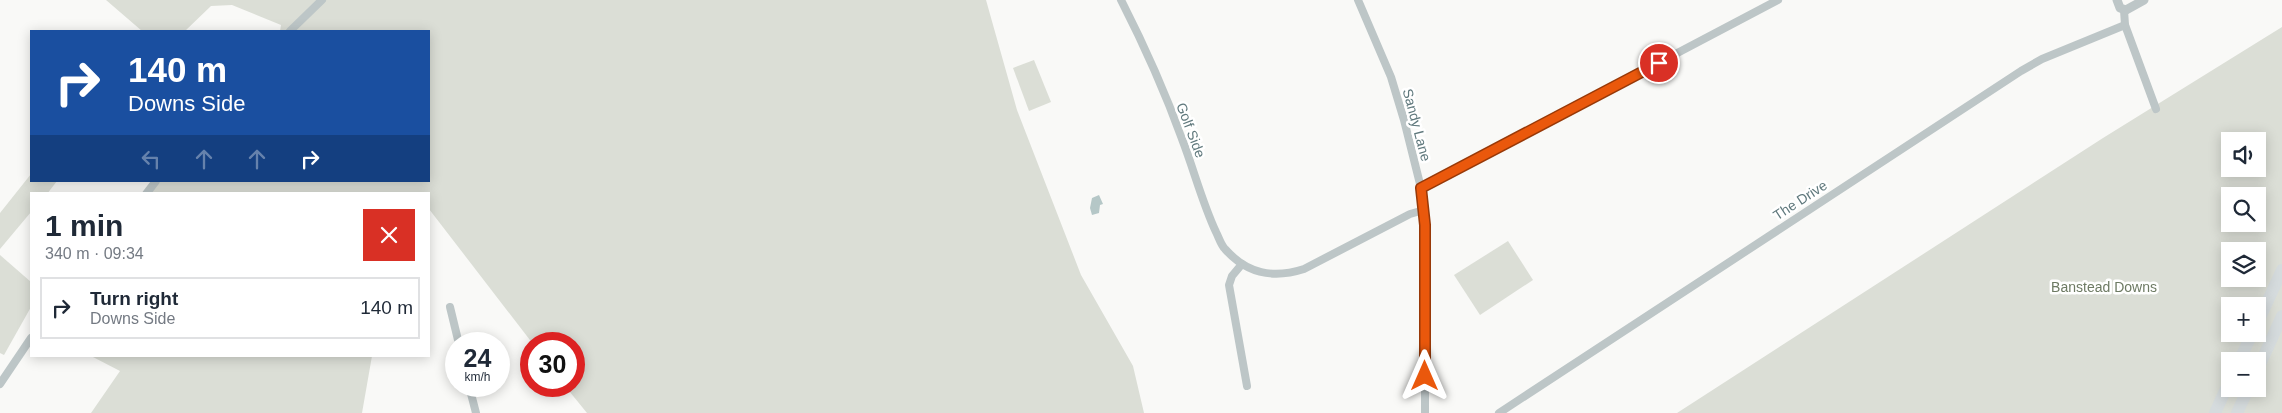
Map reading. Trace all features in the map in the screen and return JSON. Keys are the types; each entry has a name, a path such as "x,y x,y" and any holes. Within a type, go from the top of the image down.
{"highway":[{"path":"2266,305 2282,270"},
{"path":"2266,352 2282,316"},
{"path":"2215,413 2222,397"},
{"path":"2237,413 2244,397"}],"street":[{"path":"291,30 322,0"},
{"name":"Golf Side","path":"1121,0 1146,51 1178,128 1210,220 1224,248 1242,264 1273,275 1292,273 1304,269 1410,214 1424,210"},
{"name":"Sandy Lane","path":"1358,0 1391,77 1421,188 1424,210 1425,413"},
{"path":"1421,188 1778,0"},
{"path":"2117,0 2120,8 2124,10 2125,25 2156,109"},
{"path":"2124,10 2144,0"},
{"name":"The Drive","path":"1499,413 2021,71 2042,59 2125,25"},
{"path":"148,192 155,182"},
{"path":"1242,264 1232,276 1229,285 1247,386"},
{"path":"450,307 456,332"},
{"path":"0,384 30,339"},
{"path":"472,397 476,413"}],"green space":[{"path":"106,0 986,0 1017,110 1081,275 1133,366 1144,413 587,413 574,397 585,397 585,332 524,332 430,210 430,192 145,192 152,182 430,182 430,30 280,30 281,25 232,5 211,6 186,30 141,30"},
{"name":"Banstead Downs","path":"2282,27 2282,413 1677,413 2103,138"},
{"path":"1034,60 1051,102 1029,111 1013,68"},
{"path":"30,175 30,182 56,182 49,192 30,192 30,213 0,249 0,213"},
{"path":"1508,241 1533,280 1480,315 1454,275"},
{"path":"0,255 30,281 30,309 4,355 0,353"},
{"path":"93,357 372,357 362,413 91,413 120,371"}],"shaded area":[{"path":"1099,195 1103,204 1100,205 1099,213 1092,215 1090,208 1092,198"}],"route":[{"path":"1425,376 1425,225 1421,188 1659,63"}]}
